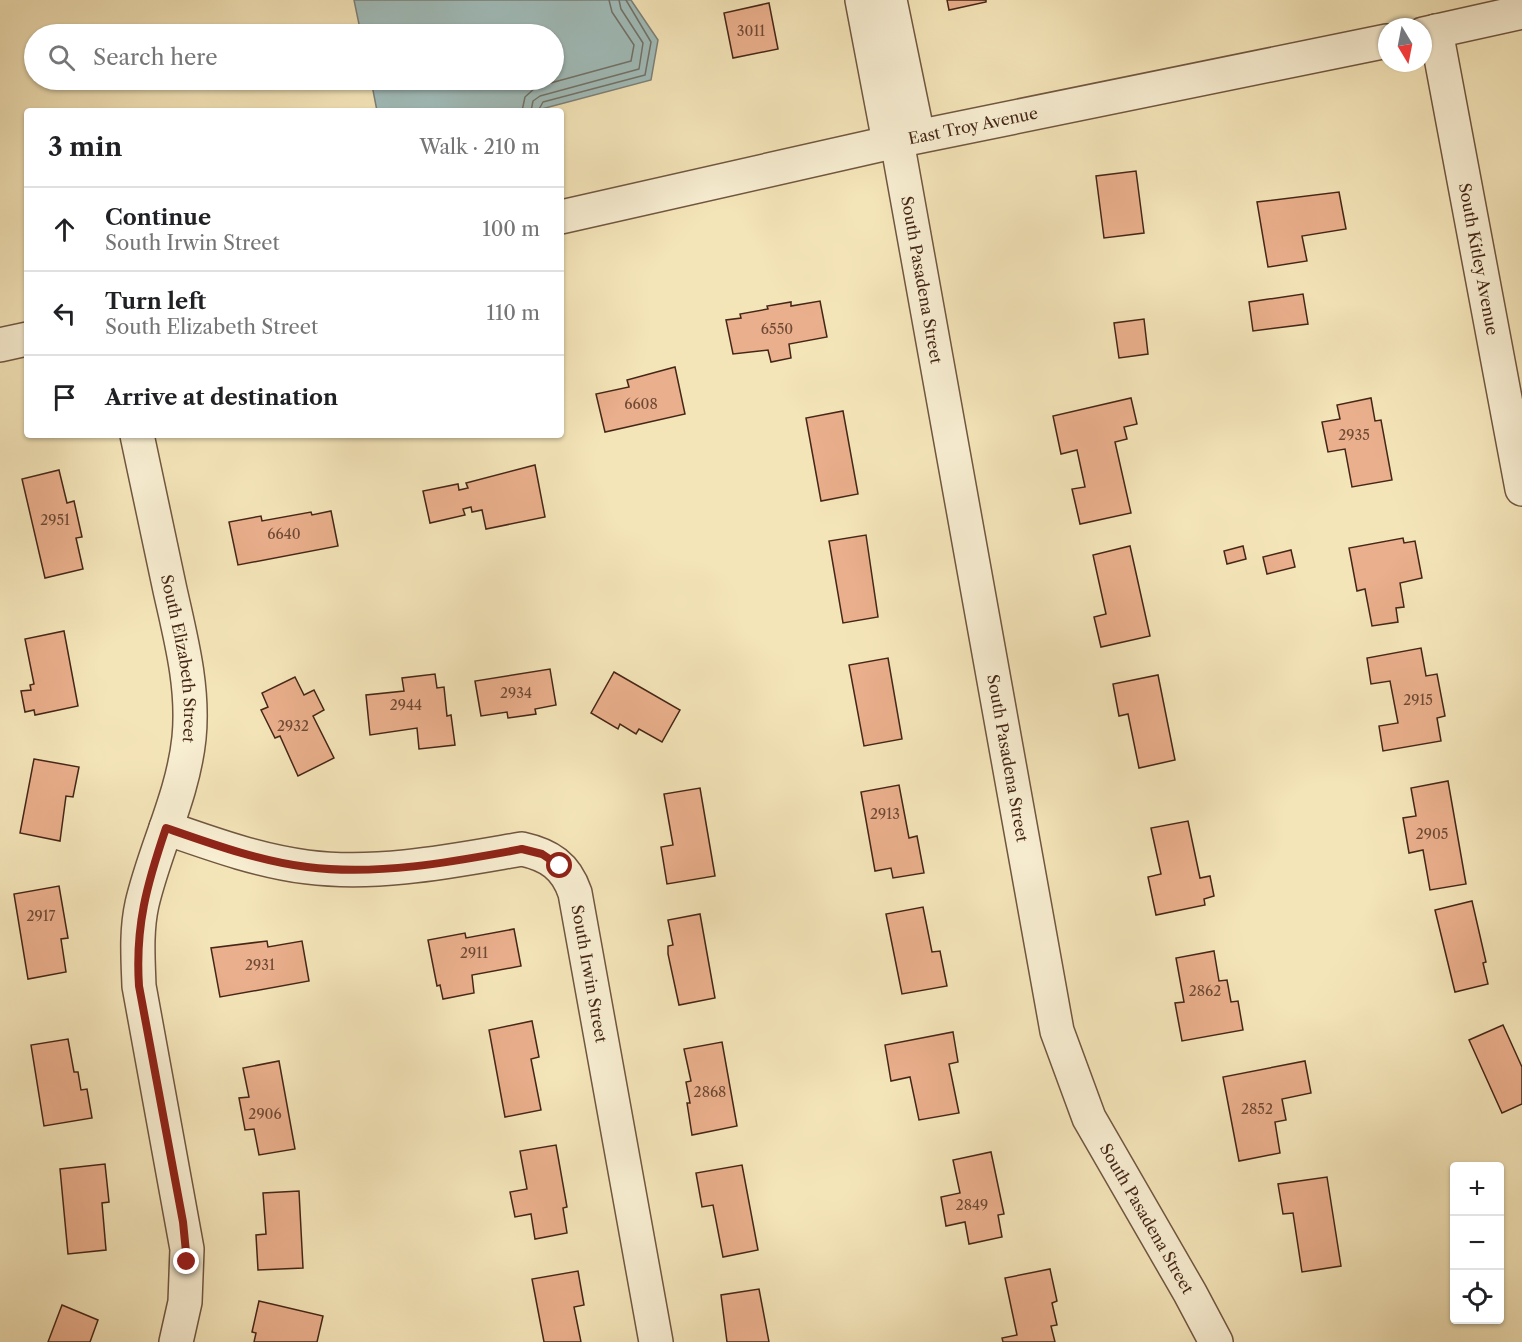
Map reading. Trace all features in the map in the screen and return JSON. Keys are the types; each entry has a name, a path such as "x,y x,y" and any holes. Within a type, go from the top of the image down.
{"street":[{"path":"862,0 901,140"},
{"path":"890,0 901,140"},
{"path":"1432,32 1522,12"},
{"name":"South Kitley Avenue","path":"1432,42 1522,489"},
{"name":"East Troy Avenue","path":"564,216 901,140 1378,43"},
{"name":"South Pasadena Street","path":"901,140 1057,1031 1069,1069 1089,1118 1216,1342"},
{"path":"0,345 24,340"},
{"name":"South Elizabeth Street","path":"138,438 186,661 190,703 189,736 184,773 142,906 138,959 139,986 187,1249 185,1302 176,1342"},
{"name":"South Irwin Street","path":"166,828 246,855 309,867 388,869 522,849 542,854 567,873 575,893 656,1342"}],"water":[{"path":"354,0 631,0 658,40 651,80 545,108 376,108 373,90 564,90 564,24 359,24"}],"building":[{"path":"947,0 986,0 986,2 949,10"},
{"path":"769,3 778,49 733,58 724,13"},
{"path":"1136,171 1144,233 1104,238 1096,176"},
{"path":"1339,192 1346,229 1302,236 1307,261 1268,267 1257,202"},
{"path":"1303,294 1308,324 1253,331 1249,302"},
{"path":"820,301 827,337 789,344 791,358 771,362 768,350 733,354 726,320 741,318 740,314 768,309 767,306 791,302 791,306"},
{"path":"1144,319 1148,354 1119,358 1114,323"},
{"path":"675,367 685,414 605,432 596,394 629,387 627,380"},
{"path":"1131,398 1137,424 1124,427 1127,439 1115,442 1131,513 1080,524 1072,489 1085,487 1077,450 1061,454 1053,416"},
{"path":"1371,398 1375,421 1381,420 1392,480 1352,487 1345,449 1328,452 1322,422 1340,419 1337,405"},
{"path":"843,411 858,494 821,501 806,418"},
{"path":"535,465 545,517 486,529 482,510 472,512 471,507 463,509 465,515 430,523 423,491 458,484 459,490 468,488 466,483"},
{"path":"59,470 67,503 74,501 82,537 76,538 83,569 45,578 22,479"},
{"path":"331,511 338,546 238,565 229,522 261,516 262,521 311,512 312,515"},
{"path":"866,535 878,617 843,623 829,541"},
{"path":"1403,538 1404,543 1415,541 1422,578 1400,583 1404,607 1396,608 1398,622 1372,626 1365,589 1357,591 1349,548"},
{"path":"1130,546 1150,636 1101,647 1094,617 1106,614 1093,555"},
{"path":"1243,546 1246,559 1227,564 1224,551"},
{"path":"1291,550 1295,567 1267,574 1263,557"},
{"path":"64,631 78,706 35,715 34,710 25,712 21,691 31,690 30,685 34,684 25,639"},
{"path":"1421,648 1426,676 1437,674 1445,716 1437,718 1441,741 1383,751 1379,726 1398,723 1390,681 1371,684 1367,658"},
{"path":"888,658 902,739 864,746 849,665"},
{"path":"550,669 556,705 535,709 536,714 508,718 507,712 481,716 475,681"},
{"path":"614,672 680,710 662,742 639,729 636,734 620,724 618,729 591,713"},
{"path":"435,674 437,688 444,687 447,716 451,715 455,745 419,749 417,728 370,735 366,695 404,691 402,678"},
{"path":"1158,675 1175,760 1139,768 1128,714 1119,716 1113,684"},
{"path":"295,677 304,695 314,690 324,710 313,716 334,758 298,776 280,736 275,738 261,710 268,707 262,693"},
{"path":"34,759 79,767 73,797 66,796 60,841 20,833"},
{"path":"1448,781 1466,884 1430,890 1423,850 1409,853 1403,818 1416,816 1411,788"},
{"path":"899,785 909,838 917,836 924,873 893,878 891,868 875,871 861,792"},
{"path":"700,788 715,876 667,884 661,847 673,845 664,794"},
{"path":"1188,821 1200,878 1210,876 1214,896 1204,899 1205,905 1156,915 1148,877 1161,874 1151,828"},
{"path":"59,886 68,938 61,939 66,972 28,979 14,894"},
{"path":"1472,901 1486,962 1483,963 1488,984 1455,992 1435,910"},
{"path":"923,907 932,952 940,951 947,986 902,994 886,914"},
{"path":"700,914 715,998 679,1005 668,954 668,946 673,945 668,920"},
{"path":"514,929 521,966 472,975 474,993 443,999 440,985 437,986 428,940 465,933 466,938"},
{"path":"267,941 268,947 302,941 309,981 220,997 211,948"},
{"path":"1214,951 1219,981 1227,980 1231,1002 1238,1001 1243,1030 1182,1041 1175,1003 1184,1002 1176,958"},
{"path":"532,1021 539,1057 531,1059 541,1110 505,1117 489,1030"},
{"path":"1503,1025 1522,1067 1522,1104 1502,1113 1469,1040"},
{"path":"953,1032 958,1062 949,1064 959,1113 919,1120 910,1077 891,1081 885,1045"},
{"path":"68,1039 74,1072 78,1072 81,1090 87,1089 92,1118 44,1126 31,1045"},
{"path":"722,1042 737,1126 692,1135 686,1082 691,1081 684,1049"},
{"path":"279,1061 295,1149 259,1155 254,1129 245,1130 239,1098 249,1097 243,1068"},
{"path":"1305,1061 1311,1093 1282,1099 1286,1120 1275,1122 1280,1153 1239,1161 1223,1077"},
{"path":"556,1145 567,1207 563,1208 567,1233 535,1239 531,1214 515,1217 510,1192 527,1189 520,1151"},
{"path":"991,1152 1004,1214 998,1215 1002,1237 969,1244 965,1222 946,1226 941,1197 960,1193 953,1160"},
{"path":"105,1164 109,1202 102,1203 106,1250 68,1254 60,1169"},
{"path":"742,1165 758,1250 723,1257 713,1205 702,1207 696,1173"},
{"path":"1327,1177 1341,1266 1302,1272 1293,1213 1283,1214 1278,1184"},
{"path":"299,1191 303,1268 258,1270 256,1235 266,1234 263,1193"},
{"path":"1050,1269 1057,1301 1052,1303 1057,1325 1051,1326 1055,1342 1003,1342 1002,1338 1017,1335 1005,1278"},
{"path":"578,1271 584,1305 574,1307 581,1342 544,1342 532,1279"},
{"path":"759,1289 769,1342 727,1342 721,1295"},
{"path":"259,1301 323,1316 317,1342 254,1342 256,1333 252,1332"},
{"path":"62,1305 98,1320 90,1342 48,1342"}],"route":[{"path":"187,1262 183,1222 139,986 138,931 142,906 148,879 166,828 246,855 309,867 388,869 522,849 542,854 560,866"}]}
